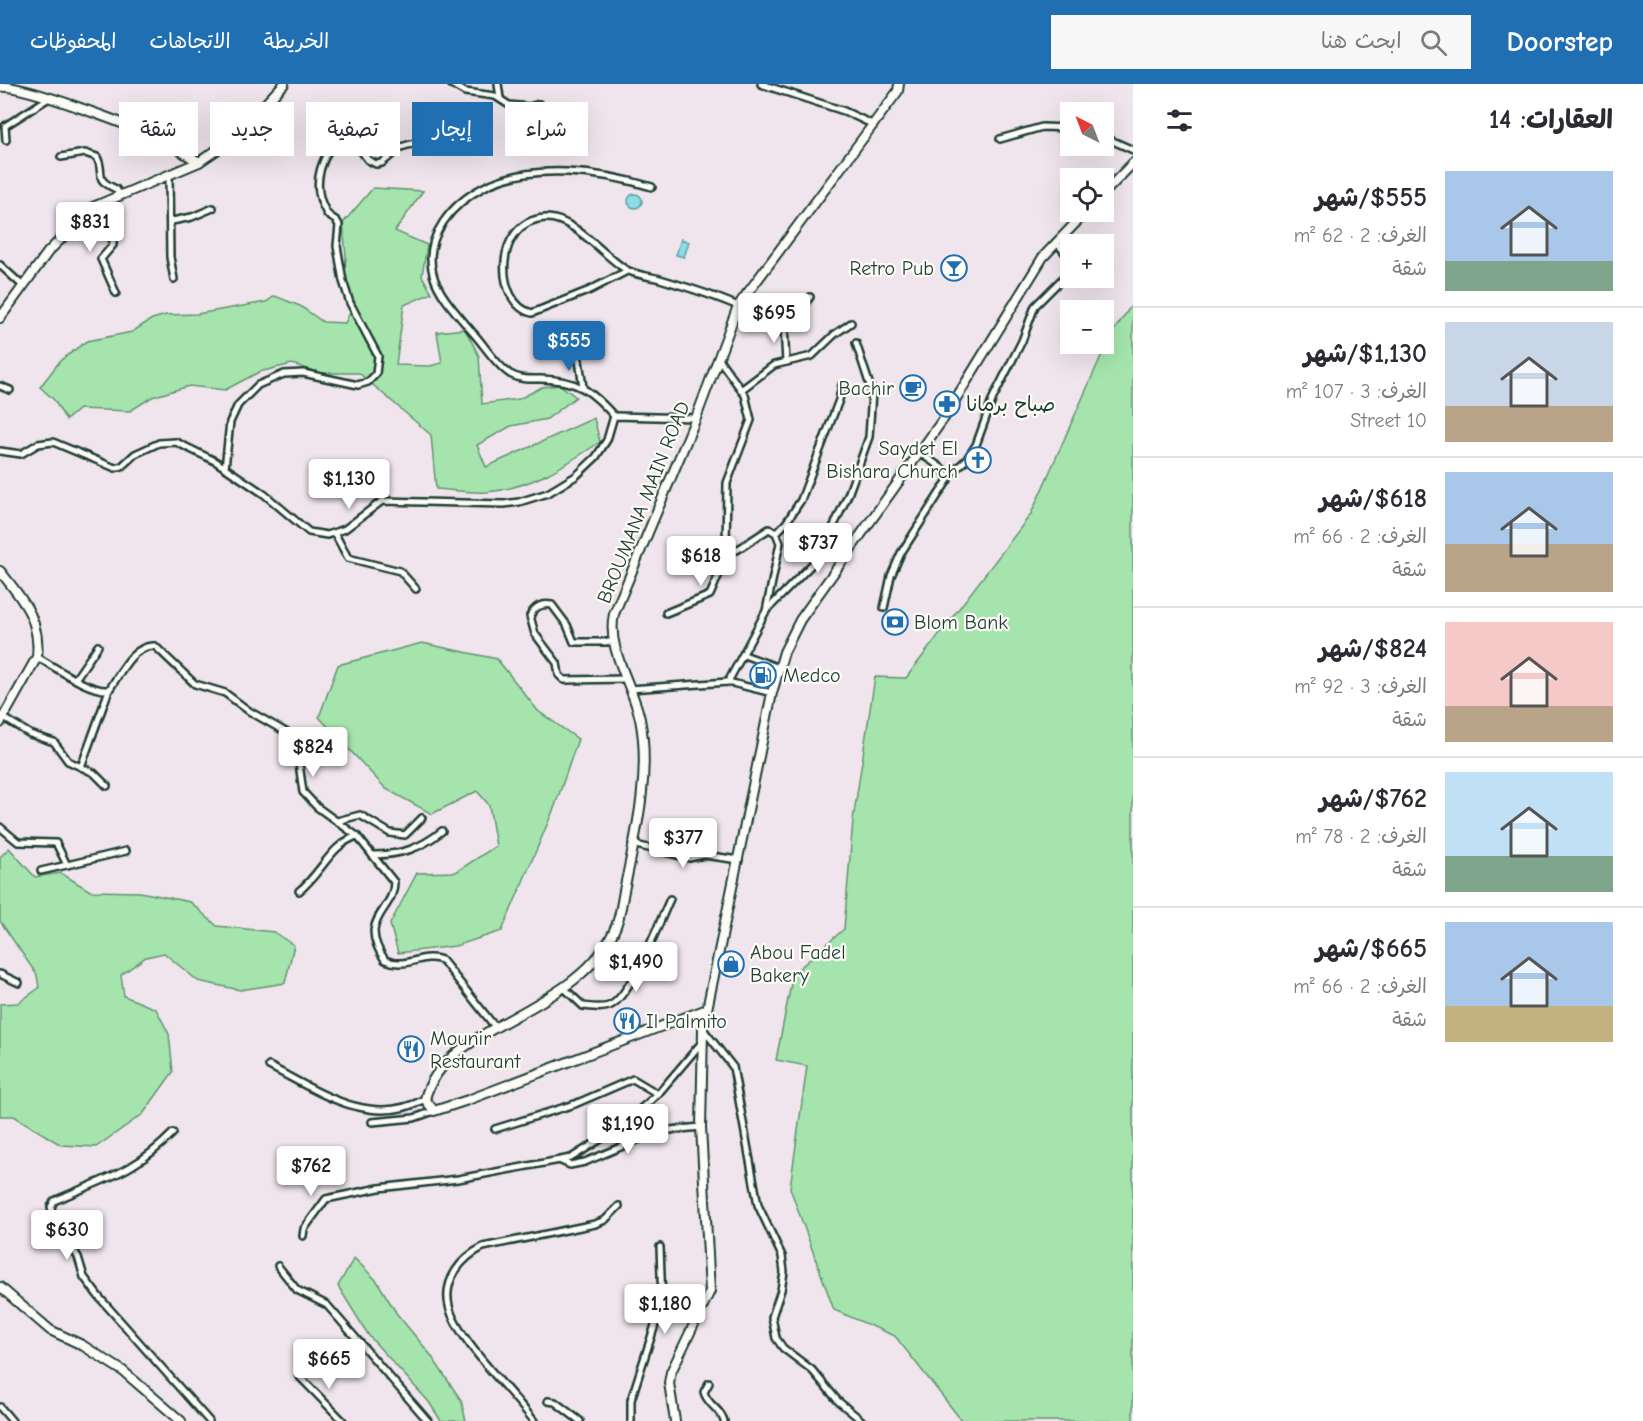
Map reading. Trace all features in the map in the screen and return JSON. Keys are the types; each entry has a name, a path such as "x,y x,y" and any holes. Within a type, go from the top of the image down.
{"street":[{"path":"0,318 48,252 93,207 199,162 230,141 284,84"},
{"path":"451,84 465,92 500,98 505,102"},
{"path":"498,84 500,98"},
{"path":"761,84 844,111 874,125"},
{"name":"BROUMANA MAIN ROAD","path":"425,1099 435,1074 451,1056 564,987 588,970 604,951 616,925 632,844 644,760 640,718 611,625 614,614 696,418 738,306 874,125 898,91 899,84"},
{"path":"0,87 14,87 49,98 148,135 199,162"},
{"path":"6,140 5,126 49,98"},
{"path":"1000,138 1042,127 1060,128"},
{"path":"1114,141 1133,150"},
{"path":"61,157 85,153 97,157 100,179 107,186 116,189 120,195"},
{"path":"225,468 230,422 244,397 258,385 284,374 303,373 358,385 371,380 378,371 378,356 355,313 343,281 337,246 339,225 325,211 317,182 318,168 325,156"},
{"path":"365,156 376,164 382,163 390,156"},
{"path":"1114,182 1133,163"},
{"path":"652,187 594,173 537,172 516,175 494,182 471,194 451,210 434,241 431,262 438,286 503,368 521,379 565,380 583,387 614,416 696,418"},
{"path":"169,176 172,221 170,257 174,279"},
{"path":"93,207 113,241 113,245 100,258 116,293"},
{"path":"172,221 192,217 213,208"},
{"path":"627,271 590,290 532,313 519,306 506,279 504,263 511,237 524,224 545,218 558,219 573,228 627,271 691,288 738,306"},
{"path":"675,1421 669,1383 671,1372 705,1305 711,1278 701,1127 703,1029 779,668 800,620 920,453 969,380 1032,273 1056,242 1076,222"},
{"path":"1056,242 1060,247"},
{"path":"0,265 23,286"},
{"path":"884,608 891,576 901,553 944,489 948,476 966,460 976,445 993,398 1022,341 1035,306 1060,282"},
{"path":"746,293 784,325 786,362"},
{"path":"784,325 810,297"},
{"path":"741,390 768,368 812,356 843,327 851,323"},
{"path":"766,611 820,556 848,495 869,437 872,392 856,343"},
{"path":"578,354 583,387"},
{"path":"718,358 748,400 751,420 727,483 725,523 726,547 729,550"},
{"path":"776,533 790,518 801,500 839,400 842,385"},
{"path":"0,386 10,390"},
{"path":"0,451 21,454 38,444 53,442 115,468 122,466 135,454 159,443 176,442 225,468 264,494 309,532 319,535 335,534 382,501 504,504 548,493 576,476 596,457 607,440 614,416"},
{"path":"920,453 948,476"},
{"path":"728,682 766,611 780,543 776,533 769,529 737,550 729,550"},
{"path":"335,534 348,558 400,572 416,589"},
{"path":"666,613 711,595 729,550"},
{"path":"0,570 36,624 37,657 2,720 30,734 54,742 68,761 94,773 107,786"},
{"path":"615,642 574,642 567,625 552,605 545,604 534,608 530,616 535,634 557,663 559,675 564,680 627,680"},
{"path":"76,678 98,646"},
{"path":"81,767 109,690 137,652 148,646 155,646 195,684 225,693 249,711 291,735 297,749 303,792 357,836 394,882 375,925 373,939 385,960 404,965 425,958 434,957 442,960 496,1028"},
{"path":"744,655 779,668"},
{"path":"37,657 99,690 109,690"},
{"path":"630,689 728,682 772,693"},
{"path":"337,821 360,815 397,836 405,835 422,818"},
{"path":"0,827 18,842 56,843 67,865"},
{"path":"372,855 391,855 416,849 442,831"},
{"path":"299,891 311,881 336,848 344,841 357,836"},
{"path":"632,844 689,858 704,855 739,860"},
{"path":"41,871 126,851"},
{"path":"564,987 583,1006 610,1006 619,999 643,958 670,899"},
{"path":"0,974 19,983"},
{"path":"372,1122 414,1118 707,1009"},
{"path":"703,1029 733,1067 758,1205 782,1256 783,1281 772,1317 776,1338 783,1348 812,1370 838,1401 862,1421"},
{"path":"303,1236 304,1229 326,1199 561,1161 596,1143 658,1094 703,1041"},
{"path":"269,1066 359,1109 402,1110 425,1099 434,1111"},
{"path":"495,1129 575,1104 633,1079 658,1094"},
{"path":"561,1161 570,1165 585,1162 659,1131 701,1127"},
{"path":"173,1133 157,1150 123,1173 54,1201 51,1207 52,1216 78,1257 84,1276 99,1297 209,1421"},
{"path":"534,1421 455,1322 447,1296 452,1276 471,1253 483,1247 595,1224 605,1220 619,1206"},
{"path":"631,1421 631,1400 662,1303 660,1247"},
{"path":"278,1266 297,1290 327,1305 428,1421"},
{"path":"0,1287 50,1330 82,1345 123,1371 182,1421"},
{"path":"299,1376 343,1421"},
{"path":"709,1383 704,1392 705,1398 722,1414 724,1421"},
{"path":"548,1401 555,1402 580,1421"},
{"path":"0,1407 12,1421"}],"green space":[{"path":"373,188 423,191 395,231 427,245 422,276 432,293 404,305 396,365 430,366 442,363 437,332 465,329 479,356 482,404 519,399 542,387 560,385 576,397 547,419 511,426 477,445 486,467 594,418 600,442 560,467 518,486 487,492 436,489 431,435 359,373 321,373 292,364 259,372 225,390 189,386 152,397 130,411 79,409 66,420 54,400 40,387 60,361 87,341 132,332 152,319 166,315 197,314 266,302 275,296 300,306 323,322 345,323 355,302 343,290 346,257 343,223"},
{"path":"1133,303 1133,1421 962,1421 895,1336 834,1310 790,1188 807,1066 776,1060 793,974 844,929 853,820 875,677 906,678 1031,514 1102,354 1114,354 1114,330"},
{"path":"422,643 497,659 538,711 578,739 555,806 502,931 455,946 398,953 390,924 417,873 456,872 496,846 489,805 477,791 432,814 386,789 319,717 338,665"},
{"path":"9,848 35,877 61,873 90,891 140,892 190,902 217,926 274,932 294,945 285,983 240,990 198,981 164,953 146,957 121,975 124,996 156,1009 169,1034 173,1072 143,1114 96,1147 61,1145 14,1116 0,1116 0,1004 18,1003 39,988 37,975 0,921 0,857"},
{"path":"354,1258 377,1281 397,1314 430,1354 461,1400 466,1421 441,1421 429,1402 369,1336 338,1286"}],"water":[{"path":"635,194 640,196 642,201 640,206 635,208 630,206 628,201 630,196"},
{"path":"681,239 689,242 684,257 676,255"}],"place":[{"name":"Retro Pub","path":"954,268"},
{"name":"Bachir","path":"913,388"},
{"name":"صباح برمانا","path":"947,404"},
{"name":"Saydet El Bishara Church","path":"978,460"},
{"name":"Blom Bank","path":"895,622"},
{"name":"Medco","path":"763,675"},
{"name":"Abou Fadel Bakery","path":"731,964"},
{"name":"Il Palmito","path":"627,1021"},
{"name":"Mounir Restaurant","path":"411,1049"}]}
